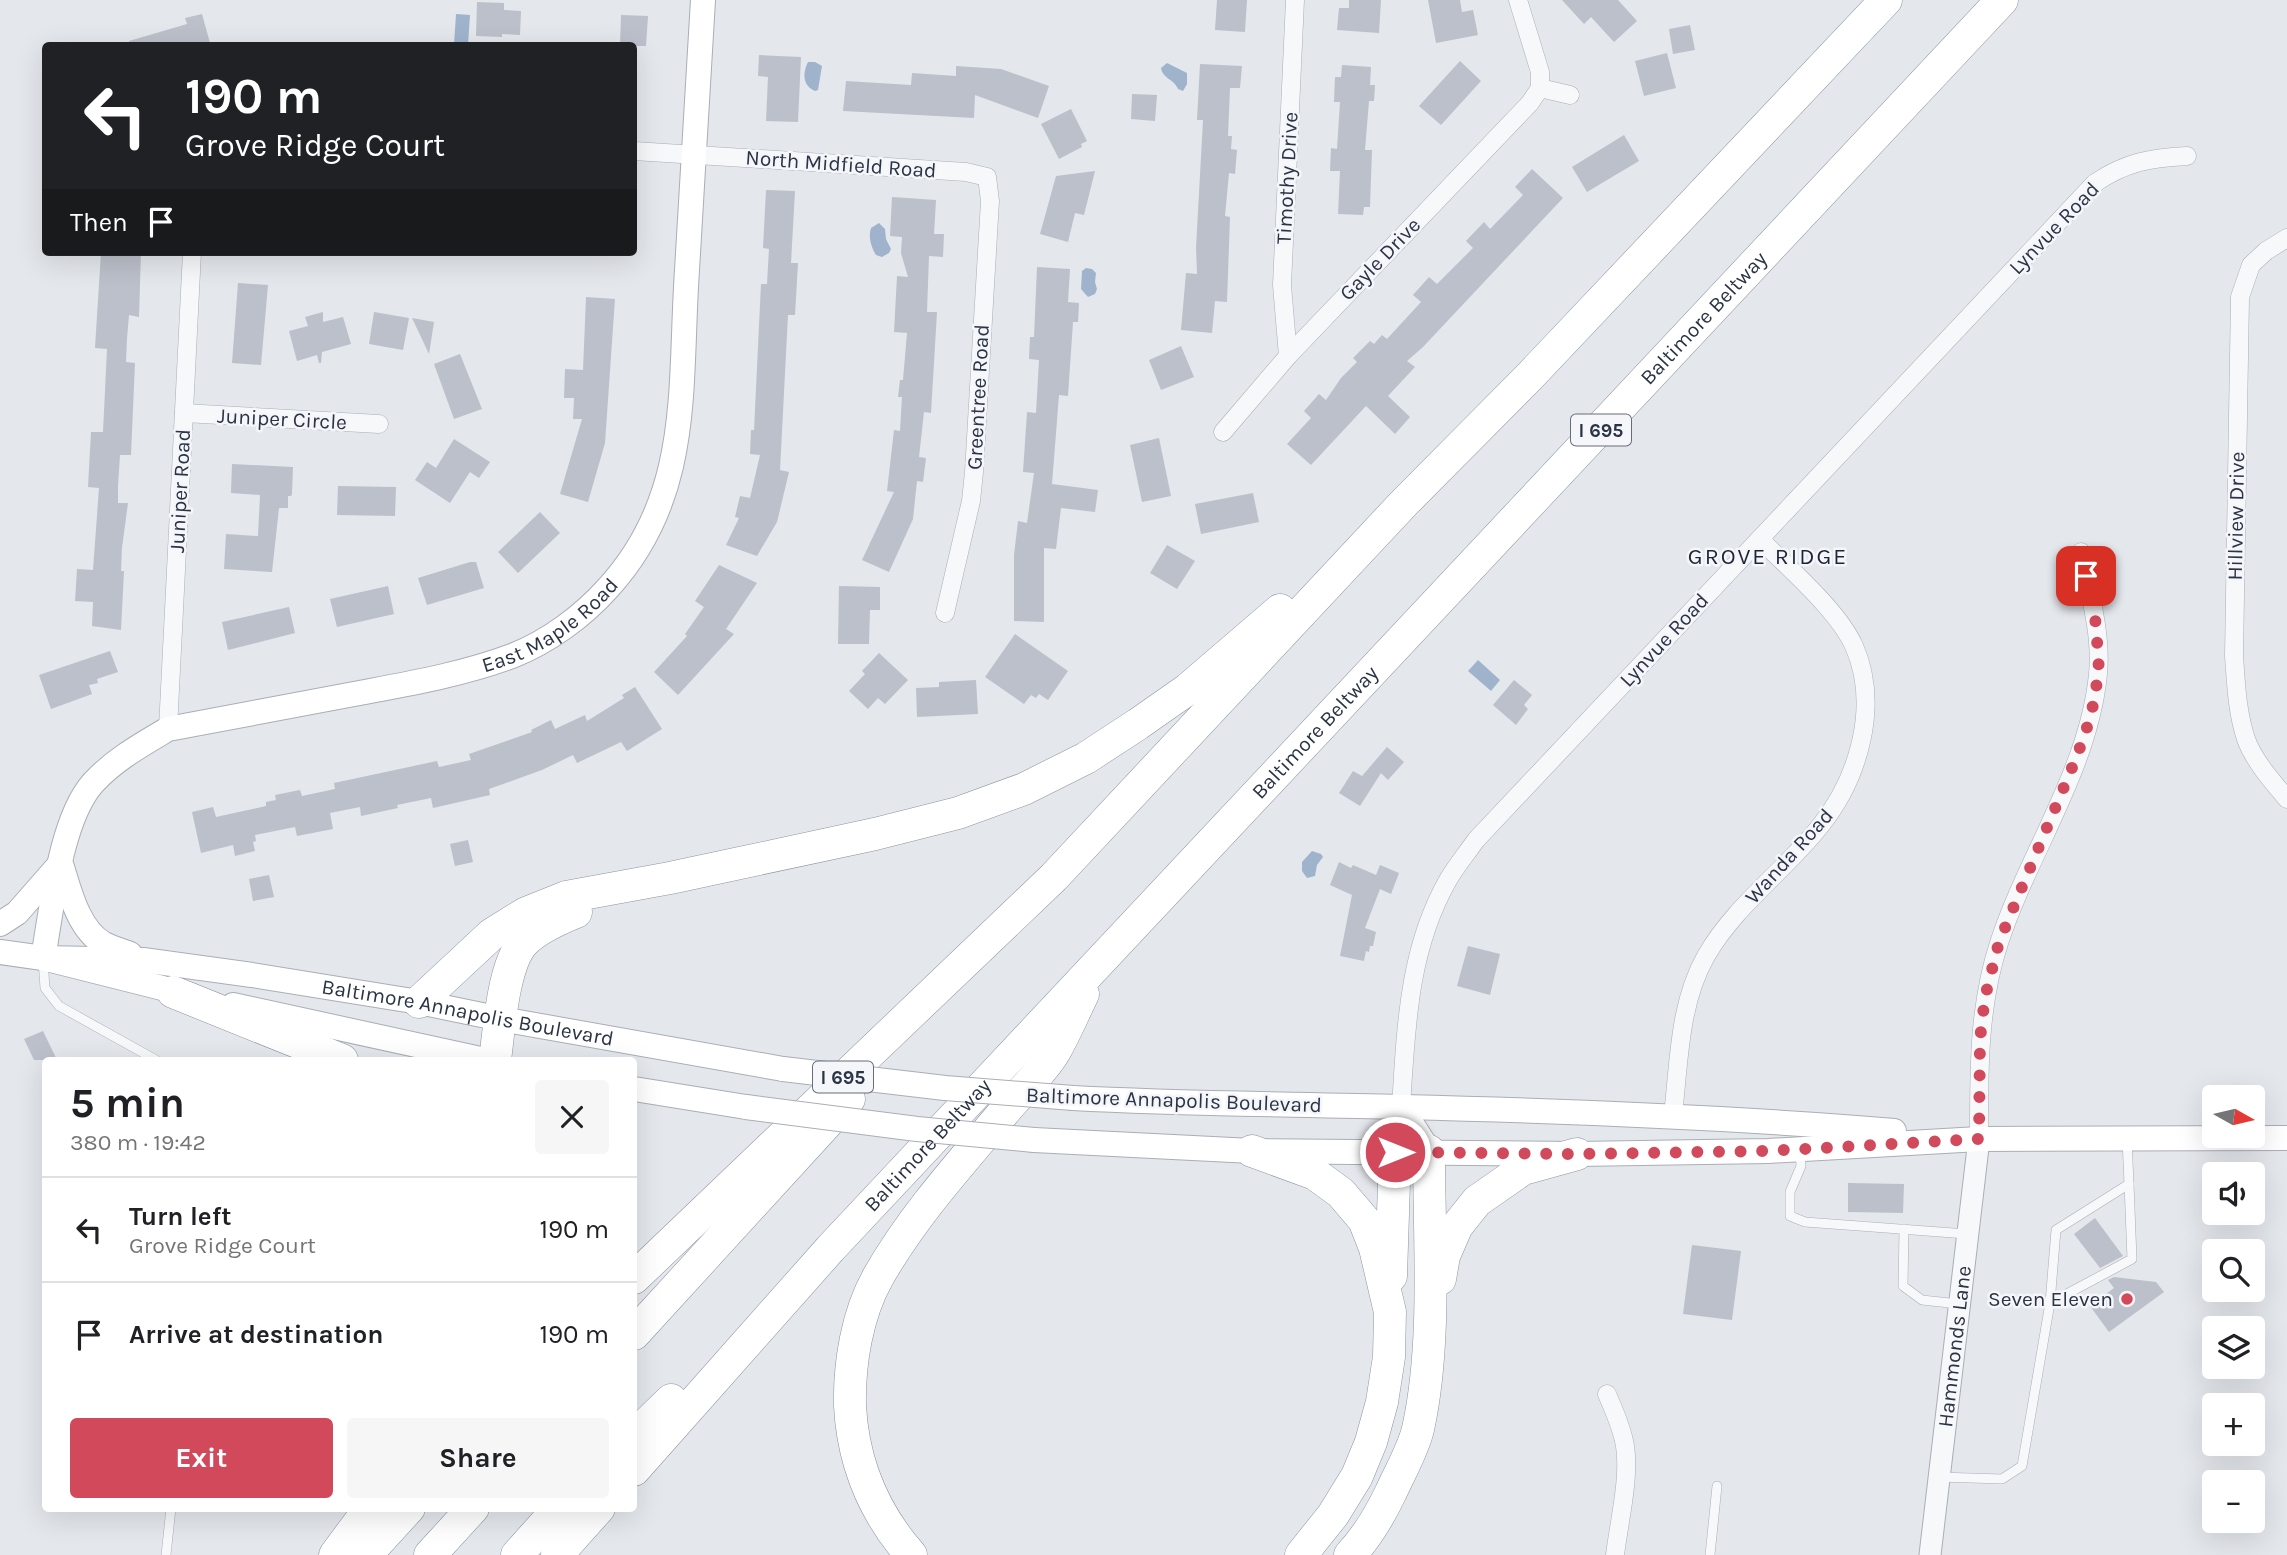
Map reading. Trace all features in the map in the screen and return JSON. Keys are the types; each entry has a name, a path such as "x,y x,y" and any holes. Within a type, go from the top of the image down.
{"highway":[{"name":"I 695","path":"637,1275 1054,877 1403,504 1531,375 1886,0"},
{"name":"Baltimore Beltway","path":"637,1467 830,1250 2002,0"},
{"path":"419,1002 492,934 526,913 566,897 670,878 875,834 958,813 1024,789 1086,758 1188,689 1403,504"},
{"path":"637,1331 1054,877"},
{"path":"495,1057 507,980 513,960 523,942 573,913 670,878"},
{"path":"911,1555 896,1538 877,1505 861,1472 851,1434 852,1361 862,1317 877,1279 910,1228 1054,1052 1099,962"},
{"path":"173,992 335,1057"},
{"path":"1252,1150 1315,1174 1341,1193 1363,1220 1375,1248 1390,1312"},
{"path":"1429,1151 1429,1339"},
{"path":"1301,1555 1333,1515 1357,1476 1371,1442 1382,1402 1390,1312 1395,1152"},
{"path":"1350,1555 1361,1544 1384,1506 1417,1431 1429,1339 1444,1256 1457,1226 1477,1201 1523,1169 1577,1154"},
{"path":"637,1433 830,1250"},
{"path":"335,1555 367,1512"},
{"path":"366,1555 405,1512"},
{"path":"430,1555 468,1512"},
{"path":"517,1555 555,1512"},
{"path":"557,1555 595,1512"}],"main road":[{"name":"East Maple Road","path":"43,958 61,863 76,808 92,785 134,749 168,729 414,682 514,655 553,634 591,607 623,572 645,540 665,494 676,450 681,402 703,0"},
{"path":"0,924 22,908 61,863"},
{"path":"61,863 71,898 87,928 102,943 143,960"},
{"name":"Baltimore Annapolis Boulevard","path":"0,952 43,958 173,992 471,1057"},
{"name":"Baltimore Annapolis Boulevard","path":"43,958 143,960 419,1002 783,1069 945,1088 1179,1104 1673,1115 1768,1120 1979,1139"},
{"name":"Baltimore Annapolis Boulevard","path":"637,1089 746,1107 917,1129 1034,1140 1252,1150 1577,1154 1799,1149 1979,1139 2287,1138"},
{"path":"1401,1107 1429,1151"},
{"path":"1395,1152 1401,1107"}],"street":[{"name":"Timothy Drive","path":"1288,356 1282,285 1295,0"},
{"path":"1518,0 1540,72 1540,88 1570,94"},
{"name":"Gayle Drive","path":"1223,432 1288,356 1530,103 1540,88"},
{"name":"North Midfield Road","path":"637,151 966,172 987,177"},
{"name":"Lynvue Road","path":"1401,1107 1407,1010 1416,964 1430,919 1448,880 1476,840 2095,183 2114,170 2137,161 2187,156"},
{"name":"Greentree Road","path":"945,613 971,501 974,472 989,201 987,177"},
{"name":"Hillview Drive","path":"2287,238 2266,251 2251,265 2240,297 2234,656 2237,700 2246,740 2262,769 2287,799"},
{"name":"Juniper Road","path":"168,729 192,256"},
{"name":"Juniper Circle","path":"184,413 379,424"},
{"name":"Wanda Road","path":"1673,1115 1682,1030 1691,992 1705,957 1731,919 1821,825 1846,788 1861,747 1865,711 1863,676 1854,645 1834,616 1760,539"},
{"path":"1979,1139 1980,1039 1985,997 1999,942 2077,756 2091,716 2099,671 2096,624 2081,552"},
{"name":"Hammonds Lane","path":"1930,1555 1979,1139"},
{"path":"1607,1394 1626,1449 1615,1555"}],"lane":[{"path":"43,958 45,988 60,1006 151,1057"},
{"path":"2050,1303 2132,1259 2127,1139"},
{"path":"1799,1149 1801,1166 1790,1192 1790,1216 1805,1222 1967,1234"},
{"path":"1939,1477 2002,1479 2022,1466 2050,1303 2056,1230 2129,1184"},
{"path":"1904,1229 1903,1286 1922,1300 1959,1304"},
{"path":"1710,1555 1717,1486"},
{"path":"166,1555 171,1512"}],"water":[{"path":"456,14 470,15 468,42 454,42"},
{"path":"808,62 822,66 818,90 815,91 808,86 805,79"},
{"path":"1167,63 1187,73 1187,84 1183,91 1162,72 1161,68"},
{"path":"879,223 885,229 891,249 882,257 876,255 870,238 871,228"},
{"path":"1086,268 1096,273 1097,289 1095,294 1088,297 1081,289 1082,271"},
{"path":"1478,660 1500,680 1491,691 1468,671"},
{"path":"1312,851 1323,857 1317,865 1315,876 1307,878 1302,871 1302,862"}],"building":[{"path":"1217,0 1247,0 1245,32 1215,30"},
{"path":"1349,0 1381,0 1379,33 1337,30 1339,8 1349,8"},
{"path":"1428,0 1460,0 1462,12 1473,10 1478,35 1436,43"},
{"path":"1562,0 1618,0 1637,21 1614,42 1591,17 1584,24"},
{"path":"477,2 504,3 504,10 521,11 520,35 476,36"},
{"path":"202,14 210,42 129,42 187,24 185,18"},
{"path":"621,15 648,16 646,46 637,46 637,42 620,42"},
{"path":"1690,25 1695,50 1673,54 1669,29"},
{"path":"1667,53 1676,88 1644,96 1635,61"},
{"path":"759,55 801,57 798,122 766,121 768,77 758,76"},
{"path":"1460,61 1481,81 1441,125 1419,106"},
{"path":"1200,64 1242,66 1240,88 1230,88 1228,136 1232,136 1231,149 1237,150 1235,174 1229,173 1225,216 1230,217 1227,302 1215,301 1212,333 1181,330 1186,273 1197,274 1203,120 1197,120"},
{"path":"1342,65 1371,67 1370,85 1375,85 1374,101 1369,101 1365,150 1372,150 1370,207 1364,207 1363,215 1338,214 1340,171 1330,171 1331,148 1337,149 1340,102 1334,102 1335,77 1341,77"},
{"path":"956,66 1001,69 1049,86 1038,118 975,95 974,118 843,111 846,81 911,85 912,73 956,76"},
{"path":"1132,94 1157,95 1155,121 1131,119"},
{"path":"1071,109 1087,141 1081,144 1082,147 1059,159 1041,124"},
{"path":"1624,135 1639,161 1587,192 1572,167"},
{"path":"1532,169 1563,198 1407,361 1415,367 1388,396 1410,417 1395,434 1366,406 1311,465 1287,444 1311,418 1304,411 1319,394 1326,400 1341,378 1357,362 1353,358 1370,341 1374,344 1382,335 1387,339 1421,302 1413,295 1429,277 1437,284 1473,248 1466,241 1484,222 1490,229 1523,195 1515,187"},
{"path":"1095,171 1084,215 1075,213 1068,242 1040,234 1056,176"},
{"path":"766,190 795,191 791,263 798,263 795,315 788,315 780,470 789,472 777,522 757,556 726,545 739,518 735,517 740,496 750,498 760,455 750,454 751,430 754,430 761,284 767,284 769,249 763,248"},
{"path":"892,197 936,200 934,234 944,234 943,257 929,256 927,312 937,312 931,413 924,412 919,457 926,458 923,482 917,481 913,519 889,572 862,560 894,492 887,491 894,430 900,431 902,397 898,397 900,380 903,380 907,333 894,332 897,276 908,277 901,253 902,237 890,236"},
{"path":"101,256 141,256 139,317 129,315 127,339 126,362 135,363 131,455 120,455 118,486 118,503 128,503 122,548 121,571 124,571 121,630 92,626 93,602 75,601 77,569 93,570 99,488 88,487 91,432 103,432 107,349 95,348"},
{"path":"1037,267 1070,269 1068,302 1079,303 1078,322 1073,322 1068,396 1059,395 1052,484 1098,490 1095,512 1061,508 1056,549 1044,548 1044,622 1014,621 1014,555 1018,521 1027,523 1034,473 1023,472 1027,412 1036,413 1039,360 1029,359 1030,337 1034,337"},
{"path":"238,283 268,285 261,365 232,363"},
{"path":"586,297 615,299 605,443 588,502 560,494 582,419 573,419 574,398 564,398 565,369 583,370"},
{"path":"323,312 323,322 343,317 351,344 322,352 321,363 317,355 297,361 289,331 308,326 305,317"},
{"path":"374,312 409,318 403,350 369,344"},
{"path":"412,318 434,322 429,354"},
{"path":"1181,346 1194,377 1161,390 1149,360"},
{"path":"460,354 482,409 454,419 434,364"},
{"path":"1159,438 1171,496 1142,502 1130,445"},
{"path":"454,439 490,462 479,478 470,472 450,503 415,480 427,462 436,468"},
{"path":"232,464 293,467 292,494 288,496 288,508 279,508 272,572 224,569 226,534 258,536 260,495 231,493"},
{"path":"338,486 396,487 395,516 337,515"},
{"path":"1253,493 1259,522 1201,534 1195,504"},
{"path":"540,512 560,533 518,573 498,552"},
{"path":"1167,545 1195,561 1177,589 1150,573"},
{"path":"476,562 484,588 427,605 418,578"},
{"path":"719,565 757,583 726,629 734,634 678,695 654,672 687,636 685,634 704,607 695,601"},
{"path":"388,586 394,614 337,627 330,599"},
{"path":"839,586 880,587 880,610 870,610 869,644 838,644"},
{"path":"289,607 295,633 228,650 222,622"},
{"path":"1015,634 1068,671 1048,700 1039,694 1036,698 1031,695 1024,704 985,677"},
{"path":"110,651 118,672 97,679 98,683 89,685 92,694 51,709 39,675"},
{"path":"879,653 908,680 885,704 878,698 868,709 849,691 865,674 862,671"},
{"path":"976,680 978,714 917,717 916,688 939,687 939,682"},
{"path":"1514,680 1532,695 1524,705 1528,709 1516,725 1493,705"},
{"path":"635,687 662,729 627,751 621,742 577,763 573,755 542,770 489,789 490,795 433,808 431,798 361,816 360,807 330,813 333,829 297,836 295,827 255,835 255,851 235,856 233,845 201,853 192,812 213,807 216,817 266,806 266,802 276,800 275,795 300,790 302,796 335,789 334,783 437,761 439,767 471,760 469,754 532,732 531,730 551,720 555,729 585,715 587,721 624,698 622,695"},
{"path":"1387,747 1404,762 1388,780 1381,773 1360,806 1339,793 1353,771 1362,776"},
{"path":"468,840 473,862 455,866 450,844"},
{"path":"1339,862 1376,875 1380,865 1399,873 1391,894 1380,889 1365,928 1376,932 1373,946 1370,946 1369,952 1366,951 1364,961 1340,956 1352,895 1330,885"},
{"path":"269,875 274,897 253,901 249,879"},
{"path":"1468,946 1500,954 1490,995 1457,986"},
{"path":"43,1031 56,1057 34,1060 24,1039"},
{"path":"1848,1183 1904,1184 1903,1213 1848,1212"},
{"path":"2095,1218 2123,1256 2100,1268 2074,1234"},
{"path":"1692,1245 1741,1251 1732,1320 1683,1314"},
{"name":"Seven Eleven","path":"2114,1277 2156,1282 2164,1292 2109,1332 2090,1306 2114,1288 2108,1280"}],"place":[{"name":"Seven Eleven","path":"2127,1299"}],"district":[{"name":"GROVE RIDGE","path":"1768,556"}],"route":[{"path":"1395,1152 1577,1154 1768,1151 1979,1139 1980,1039 1985,997 1999,942 2077,756 2091,716 2099,671 2096,624 2086,576"}]}
